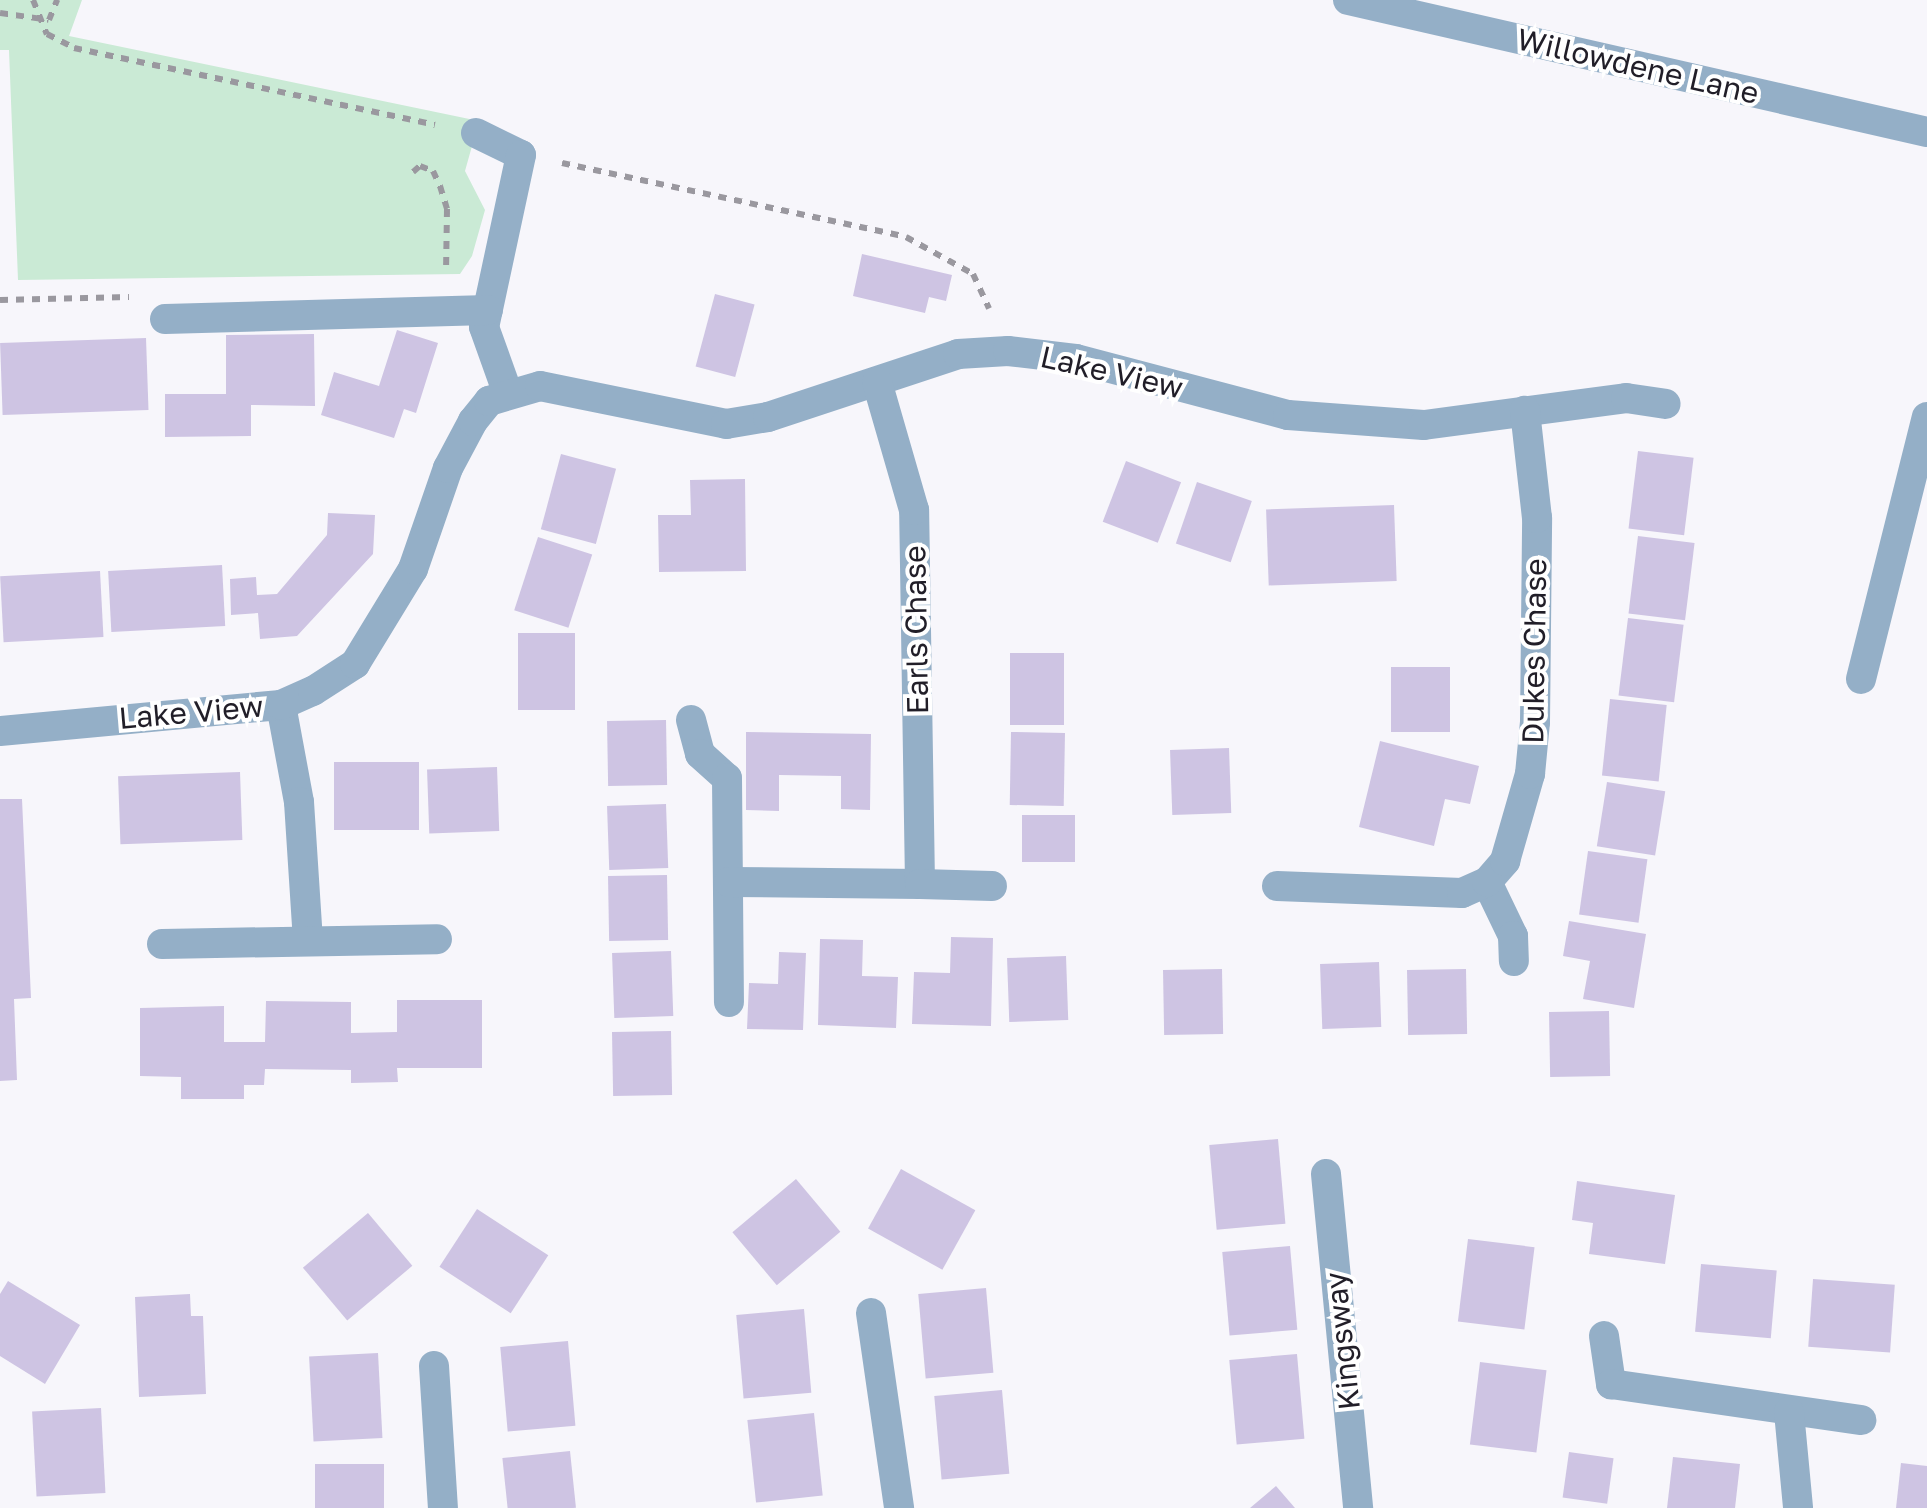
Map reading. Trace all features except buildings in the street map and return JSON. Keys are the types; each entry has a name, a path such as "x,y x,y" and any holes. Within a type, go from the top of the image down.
{"street":[{"name":"Willowdene Lane","path":"1348,0 1927,132"},
{"path":"476,133 521,154 488,310 488,345 508,394"},
{"path":"165,319 488,310"},
{"name":"Lake View","path":"0,732 281,705 354,664 413,569 448,468 473,421 490,401 540,386 726,424 768,418 958,354 1008,351 1076,359 1288,415 1424,425 1626,398 1666,404"},
{"name":"Earls Chase","path":"876,382 908,472 914,510 920,884"},
{"name":"Dukes Chase","path":"1486,882 1504,861 1515,826 1530,774 1535,722 1538,518 1524,411"},
{"path":"1861,679 1927,417"},
{"path":"281,705 300,802 308,940"},
{"path":"691,720 700,754 727,778 730,1002"},
{"path":"728,882 992,886"},
{"path":"1277,886 1462,894 1486,882 1513,936 1514,961"},
{"path":"162,944 438,939"},
{"name":"Kingsway","path":"1326,1174 1358,1508"},
{"path":"871,1313 899,1508"},
{"path":"1604,1336 1611,1384 1861,1420"},
{"path":"434,1366 443,1508"},
{"path":"1789,1412 1798,1508"}],"path":[{"path":"34,0 47,34 74,48 476,133"},
{"path":"0,12 49,20 56,0"},
{"path":"521,154 906,237 973,274 1008,351"},
{"path":"413,172 420,166 432,172 444,197 446,284"},
{"path":"0,290 0,300"}],"green space":[{"path":"0,0 82,0 69,36 479,121 465,171 485,210 472,256 460,274 18,280 9,50 0,50"}]}
